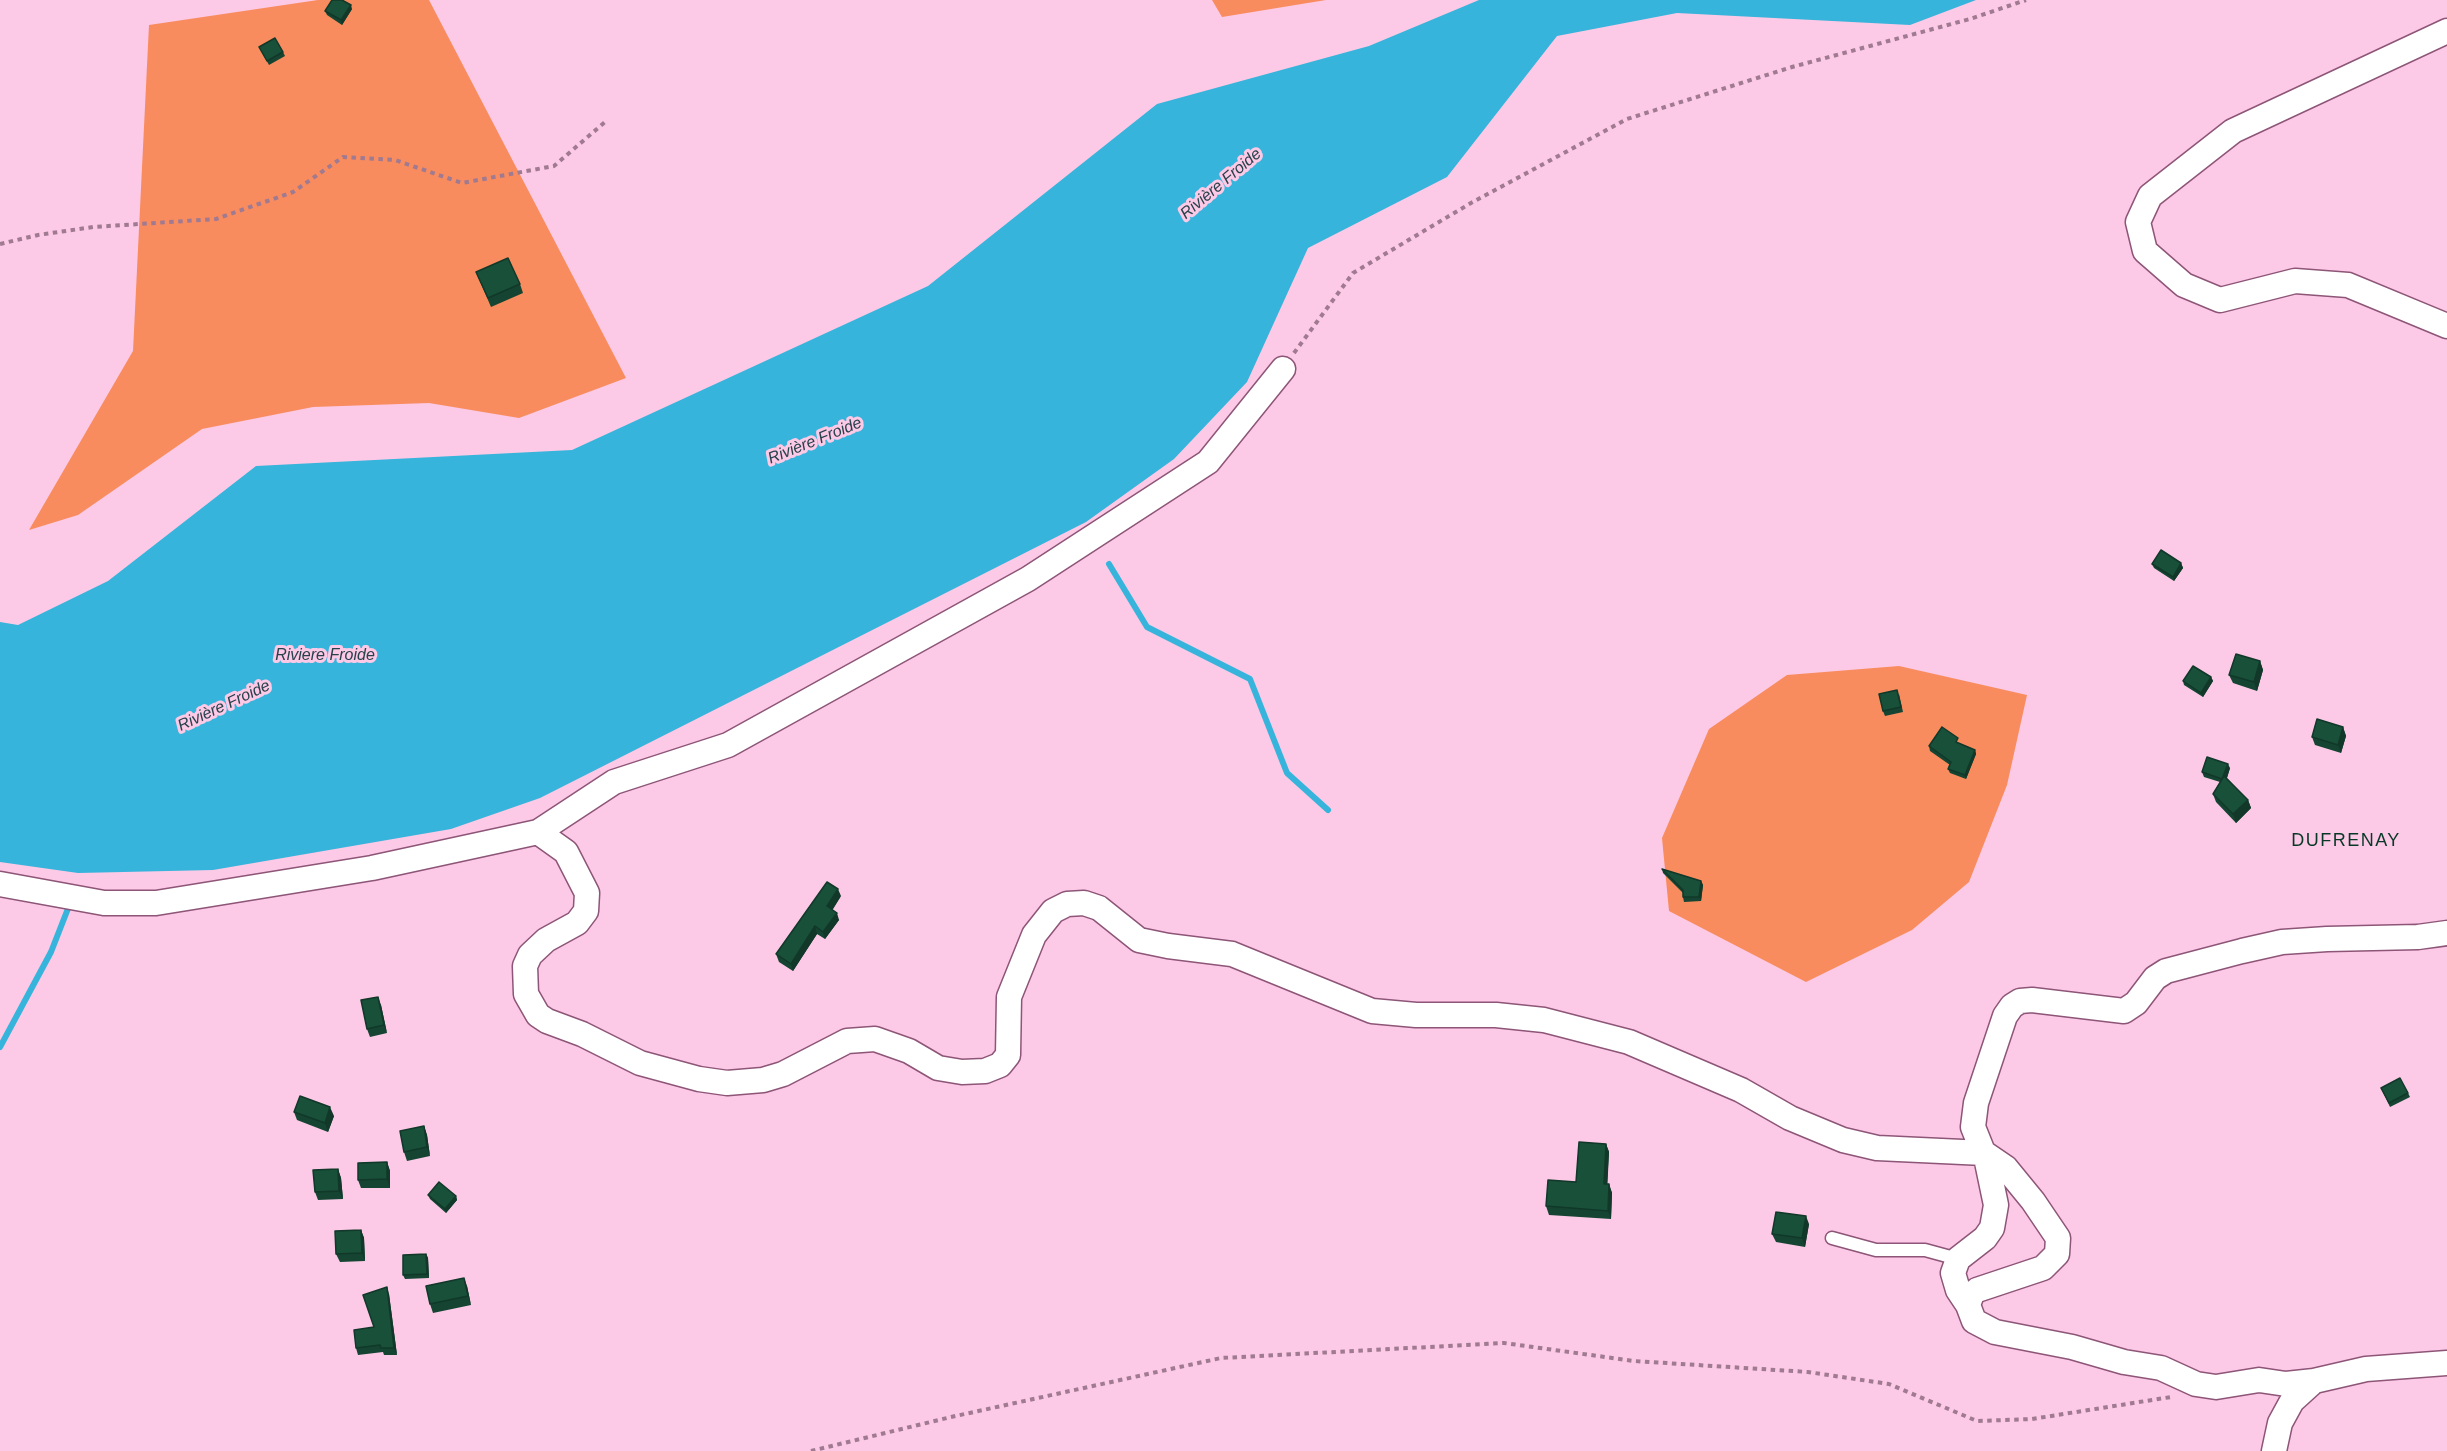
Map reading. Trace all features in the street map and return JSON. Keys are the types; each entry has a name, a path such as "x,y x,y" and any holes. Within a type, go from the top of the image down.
{"street":[{"path":"2447,31 2233,130 2150,196 2138,222 2145,251 2184,285 2220,300 2295,281 2348,285 2447,326"},
{"path":"0,884 104,903 156,903 372,868 538,832 614,782 728,745 1028,579 1208,462 1283,369"},
{"path":"538,832 566,852 587,894 587,902 586,911 577,923 546,940 530,955 525,966 526,994 538,1015 547,1021 582,1034 640,1063 699,1079 727,1083 763,1080 783,1074 847,1041 875,1039 909,1051 938,1068 962,1072 984,1071 1000,1065 1008,1055 1009,997 1034,935 1053,910 1067,904 1084,903 1099,908 1139,940 1232,954 1372,1011 1416,1015 1496,1015 1544,1020 1629,1042 1741,1090 1790,1118 1843,1140 1877,1148 1984,1153 2006,1168 2033,1201 2058,1238 2057,1254 2043,1268 1977,1290 1972,1294 1968,1305"},
{"path":"2447,933 2418,937 2293,941 2242,951 2166,971 2156,978 2136,1003 2124,1011 2032,1000 2020,1001 2012,1006 2005,1016 1976,1103 1973,1127 1984,1153 1996,1194 1995,1219 1985,1238 1958,1258 1953,1273 1958,1290 1968,1305 1974,1321 1995,1332 2072,1347 2124,1362 2161,1368 2196,1384 2216,1386 2259,1380 2286,1384 2314,1381 2366,1369 2447,1363"},
{"path":"2274,1451 2280,1423 2292,1401 2314,1381"}],"lane":[{"path":"1832,1238 1876,1250 1925,1250 1958,1258"}],"path":[{"path":"1283,369 1353,273 1471,202 1627,119 1792,67 1970,19 2026,0"},
{"path":"0,244 38,235 93,227 216,219 293,192 343,157 394,160 462,183 554,166 605,122"},
{"path":"811,1451 951,1417 1221,1358 1504,1343 1634,1361 1808,1372 1889,1384 1977,1421 2032,1419 2174,1396"}],"shaded area":[{"path":"318,0 429,0 626,378 519,418 429,403 313,407 202,429 78,515 29,530 133,351 149,25"},
{"path":"1212,0 1326,0 1222,17"},
{"path":"1899,666 2027,695 2007,785 1969,882 1912,930 1806,982 1669,911 1662,838 1709,729 1787,675"}],"water":[{"name":"Riviere Froide","path":"1479,0 1976,0 1910,25 1677,13 1557,36 1447,177 1308,248 1247,382 1174,459 1086,522 540,798 451,829 213,870 78,873 0,862 0,622 18,625 108,581 256,466 572,450 928,286 1157,104 1369,46"}],"building":[{"path":"332,0 342,0 351,5 341,20 325,11"},
{"path":"275,38 283,52 267,61 259,47"},
{"path":"508,258 520,284 488,298 476,272"},
{"path":"2161,550 2181,563 2173,577 2152,564"},
{"path":"2236,654 2260,661 2254,682 2229,675"},
{"path":"2193,666 2211,677 2201,693 2183,681"},
{"path":"1897,690 1901,707 1883,711 1879,694"},
{"path":"2317,719 2343,727 2338,745 2312,737"},
{"path":"1942,727 1958,738 1956,742 1975,750 1965,775 1948,769 1951,762 1929,746"},
{"path":"2207,757 2228,764 2222,779 2202,772"},
{"path":"2224,776 2248,800 2233,814 2213,794"},
{"path":"1662,869 1701,881 1699,897 1683,897 1683,890"},
{"path":"827,882 838,889 827,906 837,913 823,932 815,926 791,964 776,954"},
{"path":"378,997 384,1025 367,1029 361,1000"},
{"path":"2400,1078 2408,1093 2389,1103 2381,1088"},
{"path":"300,1096 330,1107 325,1123 294,1112"},
{"path":"424,1126 427,1147 404,1152 400,1131"},
{"path":"1579,1142 1606,1144 1604,1184 1609,1184 1608,1211 1546,1206 1548,1180 1576,1182"},
{"path":"387,1162 387,1179 358,1180 358,1163"},
{"path":"338,1169 339,1191 315,1192 313,1170"},
{"path":"439,1182 456,1196 445,1209 428,1195"},
{"path":"1776,1212 1806,1216 1802,1238 1772,1234"},
{"path":"361,1230 362,1253 336,1254 335,1231"},
{"path":"426,1254 427,1274 403,1275 403,1255"},
{"path":"464,1278 468,1296 430,1304 426,1286"},
{"path":"387,1287 394,1348 381,1348 380,1345 356,1348 354,1330 374,1327 363,1295"}],"waterway":[{"path":"1109,564 1147,627 1250,679 1287,773 1328,810"},
{"path":"0,1047 51,952 69,906"}],"district":[{"name":"DUFRENAY","path":"2346,841"}],"water label":[{"name":"Rivière Froide","path":"1221,184"},
{"name":"Rivière Froide","path":"815,441"},
{"name":"Rivière Froide","path":"224,706"}]}
